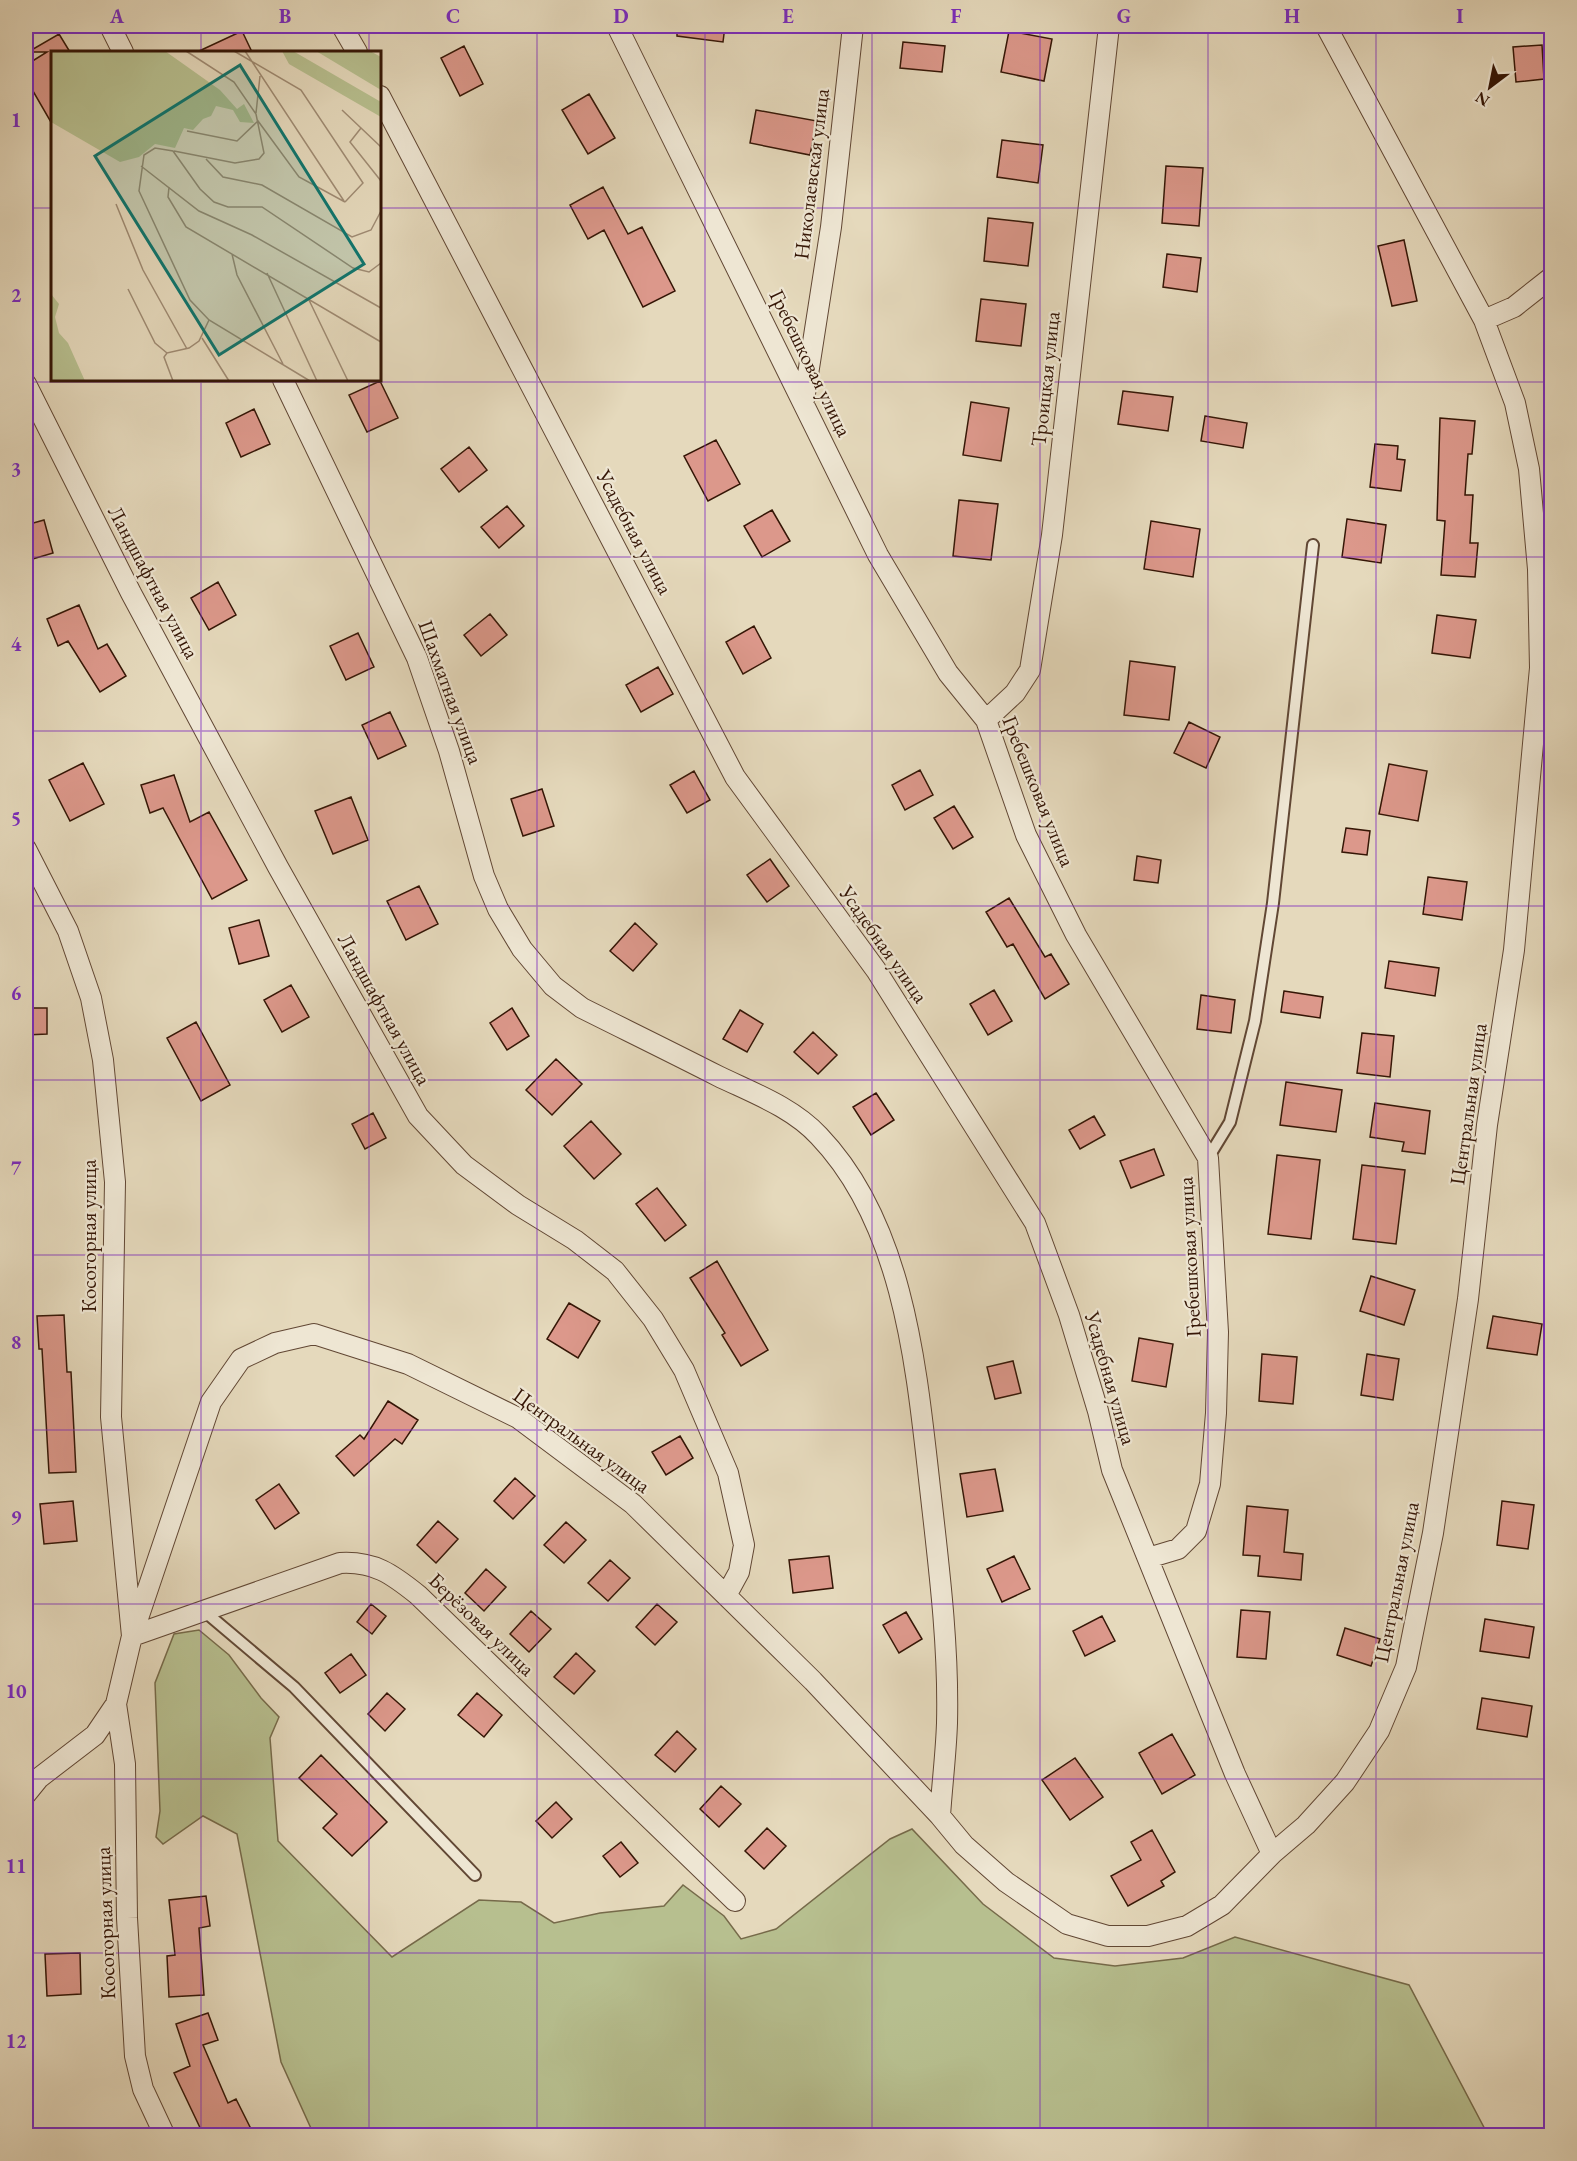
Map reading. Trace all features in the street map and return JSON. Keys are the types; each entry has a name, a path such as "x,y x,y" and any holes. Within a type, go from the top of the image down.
{"street":[{"path":"110,26 122,51"},
{"path":"342,26 356,51"},
{"name":"Гребешковая улица","path":"617,26 804,400 878,555 948,673 986,720 1026,835 1076,935 1208,1158 1218,1332 1216,1413 1209,1484 1196,1531 1178,1549 1148,1557"},
{"name":"Николаевская улица","path":"804,400 831,227 853,26"},
{"name":"Троицкая улица","path":"986,720 1015,693 1030,670 1052,534 1109,26"},
{"name":"Центральная улица","path":"116,1704 132,1636 211,1402 240,1359 275,1343 314,1334 408,1364 518,1418 633,1504 727,1594 940,1816 964,1845 1006,1882 1067,1924 1108,1936 1148,1936 1187,1926 1222,1905 1272,1854 1306,1825 1345,1782 1379,1731 1406,1667 1432,1533 1468,1299 1487,1125 1514,950 1540,668 1538,569 1529,469 1515,403 1484,320 1326,26"},
{"name":"Усадебная улица","path":"381,98 735,777 876,970 1035,1223 1069,1315 1098,1411 1112,1470 1235,1774 1272,1854"},
{"path":"1484,320 1514,307 1551,277"},
{"name":"Шахматная улица","path":"283,381 417,658 449,751 484,876 498,909 522,949 553,986 582,1008 785,1108 817,1134 835,1154 854,1182 871,1216 901,1292 920,1392 943,1600 947,1722 940,1816"},
{"name":"Ландшафтная улица","path":"26,384 131,593 278,867 418,1116 464,1165 518,1205 575,1240 615,1270 653,1319 684,1370 728,1473 744,1545 739,1572 727,1594"},
{"name":"Косогорная улица","path":"26,849 68,931 91,998 103,1060 115,1182 111,1417 132,1636"},
{"name":"Берёзовая улица","path":"132,1636 340,1563 361,1562 394,1575 418,1595 735,1901"},
{"path":"26,1794 39,1778 95,1735 116,1704"},
{"name":"Косогорная улица","path":"116,1704 125,1764 127,1918 135,2056 143,2089 165,2136"}],"lane":[{"path":"1208,1158 1230,1122 1255,1021 1274,903 1313,545"},
{"path":"204,1611 294,1687 475,1875"}],"green space":[{"path":"199,1630 229,1655 261,1698 279,1717 270,1738 278,1841 392,1957 479,1900 521,1902 554,1923 600,1913 664,1906 683,1885 724,1916 741,1939 776,1929 890,1839 912,1829 983,1904 1054,1958 1115,1966 1183,1958 1235,1937 1409,1985 1488,2135 314,2135 281,2062 237,1834 203,1816 163,1844 156,1837 160,1811 155,1683 174,1634"}],"building":[{"path":"677,26 725,26 723,42 677,36"},
{"path":"242,31 252,51 199,51"},
{"path":"1009,31 1052,39 1044,81 1001,72"},
{"path":"59,34 69,51 51,51 51,122 26,79 26,65 47,52 28,52"},
{"path":"903,42 945,46 942,72 900,68"},
{"path":"1542,45 1544,79 1516,82 1513,47"},
{"path":"464,46 483,84 460,96 441,58"},
{"path":"589,94 615,138 588,154 562,110"},
{"path":"756,110 817,121 810,155 750,143"},
{"path":"1002,140 1043,145 1038,183 997,177"},
{"path":"1166,166 1203,168 1199,226 1162,223"},
{"path":"603,187 628,234 642,227 675,291 643,307 604,230 588,239 570,205"},
{"path":"988,218 1033,223 1028,266 984,261"},
{"path":"1404,240 1417,301 1392,306 1378,246"},
{"path":"1167,254 1201,258 1197,292 1163,287"},
{"path":"981,299 1026,304 1021,346 976,341"},
{"path":"380,381 398,418 367,432 349,395"},
{"path":"1123,391 1173,397 1168,431 1118,424"},
{"path":"971,402 1009,408 1001,461 963,455"},
{"path":"254,409 270,444 241,457 226,423"},
{"path":"1205,416 1247,423 1243,448 1201,441"},
{"path":"1440,418 1475,421 1472,454 1468,454 1465,495 1473,495 1470,543 1478,543 1475,577 1441,575 1445,521 1437,520"},
{"path":"716,440 740,484 708,501 684,456"},
{"path":"1375,444 1398,446 1397,459 1405,460 1401,491 1370,487"},
{"path":"469,447 487,470 459,492 441,469"},
{"path":"959,500 998,504 991,560 953,556"},
{"path":"507,506 524,526 499,548 481,527"},
{"path":"772,510 790,541 762,557 744,526"},
{"path":"1347,519 1386,525 1381,563 1342,557"},
{"path":"44,520 53,553 26,561 26,525"},
{"path":"1151,521 1200,529 1193,577 1144,569"},
{"path":"218,582 236,615 209,630 191,598"},
{"path":"79,605 98,649 107,644 126,676 100,692 68,641 58,646 47,619"},
{"path":"490,614 507,635 481,656 464,635"},
{"path":"1437,615 1476,620 1470,658 1432,653"},
{"path":"754,626 771,658 743,674 726,642"},
{"path":"358,633 374,667 346,680 330,646"},
{"path":"1130,661 1175,667 1169,720 1124,715"},
{"path":"658,667 673,694 641,712 626,685"},
{"path":"390,712 406,746 378,759 362,725"},
{"path":"1189,722 1220,737 1206,768 1174,753"},
{"path":"83,763 104,804 70,821 49,780"},
{"path":"1389,764 1427,771 1418,821 1379,814"},
{"path":"920,770 933,795 905,810 892,785"},
{"path":"694,771 710,800 687,813 670,785"},
{"path":"174,775 190,822 209,812 247,880 212,899 163,808 150,813 141,785"},
{"path":"542,789 554,826 523,836 511,799"},
{"path":"351,797 368,840 333,854 315,811"},
{"path":"954,806 973,837 953,849 934,818"},
{"path":"1346,828 1370,831 1367,855 1342,852"},
{"path":"1137,856 1161,860 1158,883 1134,880"},
{"path":"770,859 789,886 767,902 747,875"},
{"path":"1428,877 1467,882 1462,920 1423,914"},
{"path":"419,886 438,924 406,940 387,901"},
{"path":"1009,898 1045,957 1051,954 1069,984 1045,999 1013,944 1007,947 986,912"},
{"path":"259,920 269,956 239,964 229,928"},
{"path":"635,923 657,944 633,971 610,951"},
{"path":"1389,961 1439,968 1435,996 1385,988"},
{"path":"291,985 309,1017 282,1032 264,1000"},
{"path":"994,990 1012,1021 988,1035 970,1004"},
{"path":"1284,991 1323,997 1320,1018 1281,1012"},
{"path":"1201,995 1235,1000 1231,1033 1197,1029"},
{"path":"26,1008 47,1008 47,1034 26,1035"},
{"path":"512,1008 529,1036 507,1050 490,1023"},
{"path":"740,1010 763,1024 747,1052 723,1039"},
{"path":"196,1022 230,1085 201,1101 167,1038"},
{"path":"813,1032 837,1055 818,1074 794,1052"},
{"path":"1362,1033 1394,1036 1390,1077 1357,1073"},
{"path":"556,1059 582,1084 552,1115 526,1090"},
{"path":"1286,1082 1342,1090 1336,1132 1280,1125"},
{"path":"876,1093 894,1120 871,1135 853,1107"},
{"path":"1375,1103 1430,1111 1425,1154 1402,1151 1404,1142 1370,1137"},
{"path":"373,1113 386,1138 365,1149 352,1124"},
{"path":"1094,1116 1105,1135 1080,1149 1069,1130"},
{"path":"591,1121 621,1154 594,1179 564,1146"},
{"path":"1154,1149 1164,1175 1131,1188 1120,1161"},
{"path":"1277,1155 1320,1160 1311,1239 1268,1234"},
{"path":"1362,1165 1405,1170 1396,1244 1353,1239"},
{"path":"657,1188 686,1225 665,1241 636,1204"},
{"path":"717,1261 768,1350 741,1366 722,1335 725,1333 690,1278"},
{"path":"1371,1276 1415,1290 1404,1325 1360,1311"},
{"path":"569,1303 600,1321 578,1358 547,1339"},
{"path":"64,1315 67,1372 71,1372 76,1472 49,1473 42,1349 39,1349 37,1316"},
{"path":"1493,1316 1542,1324 1537,1355 1487,1348"},
{"path":"1139,1338 1173,1344 1166,1387 1132,1381"},
{"path":"1262,1354 1297,1357 1293,1404 1259,1401"},
{"path":"1367,1354 1399,1359 1393,1400 1361,1395"},
{"path":"1013,1361 1021,1393 995,1399 987,1367"},
{"path":"388,1401 418,1420 402,1444 395,1439 354,1476 336,1456 360,1435 364,1439"},
{"path":"680,1436 693,1458 666,1475 652,1452"},
{"path":"995,1469 1003,1511 967,1517 960,1474"},
{"path":"515,1478 535,1496 513,1519 494,1501"},
{"path":"279,1484 299,1513 275,1529 256,1500"},
{"path":"73,1501 77,1541 44,1544 40,1504"},
{"path":"1502,1501 1534,1505 1528,1549 1497,1545"},
{"path":"1247,1506 1288,1510 1284,1552 1303,1554 1301,1580 1258,1576 1260,1556 1243,1555"},
{"path":"438,1521 458,1539 436,1563 417,1545"},
{"path":"566,1522 586,1540 564,1563 544,1545"},
{"path":"829,1556 833,1588 793,1593 789,1560"},
{"path":"1014,1556 1030,1589 1002,1602 987,1569"},
{"path":"610,1560 630,1578 608,1601 588,1583"},
{"path":"486,1569 506,1587 484,1611 465,1593"},
{"path":"371,1604 386,1616 372,1634 357,1622"},
{"path":"657,1604 677,1622 655,1645 636,1627"},
{"path":"1241,1610 1270,1612 1266,1659 1237,1657"},
{"path":"531,1611 551,1629 529,1652 510,1634"},
{"path":"906,1612 922,1639 899,1653 883,1625"},
{"path":"1102,1616 1115,1641 1085,1656 1073,1631"},
{"path":"1485,1619 1534,1627 1529,1658 1480,1651"},
{"path":"1345,1628 1380,1639 1371,1666 1337,1655"},
{"path":"576,1653 595,1671 574,1694 554,1677"},
{"path":"351,1654 366,1675 340,1693 325,1673"},
{"path":"387,1693 405,1709 385,1731 368,1714"},
{"path":"477,1693 502,1715 484,1737 458,1715"},
{"path":"1482,1698 1532,1706 1527,1737 1477,1729"},
{"path":"677,1731 696,1749 675,1772 655,1755"},
{"path":"1172,1734 1195,1775 1162,1794 1139,1753"},
{"path":"321,1755 387,1822 352,1856 323,1828 337,1814 299,1778"},
{"path":"1075,1758 1103,1797 1070,1820 1042,1780"},
{"path":"721,1786 741,1804 719,1827 700,1809"},
{"path":"556,1802 572,1819 552,1838 536,1821"},
{"path":"767,1828 786,1846 764,1869 745,1851"},
{"path":"1152,1830 1175,1872 1161,1881 1164,1886 1128,1906 1111,1876 1141,1860 1131,1842"},
{"path":"621,1842 638,1863 620,1877 603,1856"},
{"path":"206,1896 210,1926 199,1928 204,1995 169,1997 167,1956 175,1955 169,1900"},
{"path":"80,1953 81,1994 47,1996 45,1954"},
{"path":"208,2013 218,2040 203,2045 228,2103 236,2099 250,2127 233,2136 204,2136 174,2073 190,2066 176,2024"}]}
